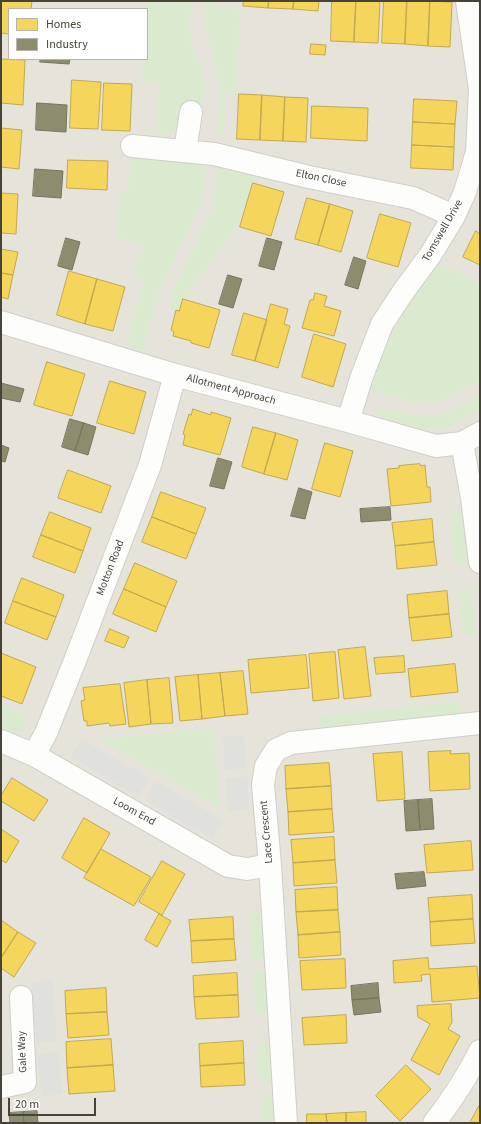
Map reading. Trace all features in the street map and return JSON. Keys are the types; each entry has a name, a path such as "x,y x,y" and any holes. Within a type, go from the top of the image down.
{"street":[{"name":"Tomswell Drive","path":"348,421 362,376 382,324 431,254 454,216 465,192 478,152 480,89 467,1"},
{"path":"185,151 191,112"},
{"name":"Elton Close","path":"132,146 214,154 413,198 454,216"},
{"name":"Allotment Approach","path":"1,322 175,375 436,446 471,438"},
{"name":"Motton Road","path":"34,755 46,733 76,658 150,465 175,375"},
{"path":"471,438 472,498 480,562"},
{"name":"Lace Crescent","path":"286,1123 270,865 263,785 266,766 276,750 291,743 480,723"},
{"name":"Loom End","path":"3,748 34,755 228,866 247,869 270,865"},
{"name":"Gale Way","path":"1,1088 25,1082 22,997"},
{"path":"434,1123 470,1072 480,1051"}],"shaded area":[{"path":"1,1 480,1 480,1123 1,1123"},
{"path":"244,735 246,768 225,770 223,737"},
{"path":"81,739 149,778 138,796 71,757"},
{"path":"247,777 249,810 228,811 226,778"},
{"path":"155,781 223,820 212,838 145,800"},
{"path":"52,980 57,1041 37,1043 31,982"},
{"path":"58,1052 62,1094 42,1096 37,1054"}],"green space":[{"path":"145,1 191,1 189,27 191,42 202,70 205,87 201,110 179,121 170,133 160,137 156,129 159,82 142,81 143,60 148,60 148,8 145,8"},
{"path":"206,1 214,1 214,7 240,9 236,95 226,94 223,134 217,133 220,92 218,74 206,28"},
{"path":"130,156 206,162 201,203 161,286 142,352 131,347 128,334 144,281 132,276 143,244 116,237 120,192 128,192"},
{"path":"218,165 254,173 253,183 243,217 183,299 179,311 169,308 173,291 213,207"},
{"path":"439,264 480,284 480,379 439,401 432,402 405,399 371,389 377,365 410,303"},
{"path":"480,396 480,410 452,424 436,429 419,429 385,419 377,414 380,407 408,414 427,416 436,415 455,410"},
{"path":"461,512 467,562 455,564 449,513"},
{"path":"471,588 475,635 463,636 458,590"},
{"path":"459,701 461,713 320,727 319,716"},
{"path":"1,704 27,718 22,731 11,732 1,727"},
{"path":"213,727 220,808 98,739"},
{"path":"249,914 262,914 264,959 251,959"},
{"path":"253,972 265,972 268,1013 255,1013"},
{"path":"269,1041 272,1082 259,1082 257,1042"},
{"path":"273,1095 275,1123 262,1123 261,1096"}],"building: Homes":[{"path":"1,1 32,1 31,8 8,8 8,34 1,33"},
{"path":"244,1 269,1 268,8 243,6"},
{"path":"269,1 294,1 293,9 268,8"},
{"path":"294,1 319,1 318,11 293,9"},
{"path":"332,1 356,1 354,42 331,41"},
{"path":"356,1 380,1 378,43 354,42"},
{"path":"384,1 407,1 405,44 382,43"},
{"path":"407,1 430,1 428,46 405,44"},
{"path":"430,1 452,2 450,47 428,46"},
{"path":"311,44 326,45 325,55 310,54"},
{"path":"1,59 25,60 23,105 1,103"},
{"path":"72,80 101,82 98,129 70,128"},
{"path":"104,83 132,84 130,131 102,130"},
{"path":"239,94 262,95 260,140 237,139"},
{"path":"262,95 285,97 283,141 260,140"},
{"path":"285,97 308,98 306,142 283,141"},
{"path":"414,99 457,101 455,124 413,122"},
{"path":"312,106 368,108 367,141 311,138"},
{"path":"413,122 455,124 454,147 412,145"},
{"path":"1,128 22,130 19,169 1,167"},
{"path":"412,145 454,147 453,170 411,168"},
{"path":"68,160 108,161 107,190 67,188"},
{"path":"253,183 284,192 271,236 240,227"},
{"path":"1,193 18,194 16,234 1,233"},
{"path":"307,198 330,204 318,245 295,239"},
{"path":"330,204 353,211 341,252 318,245"},
{"path":"380,214 411,223 398,267 367,258"},
{"path":"476,231 480,234 480,265 463,257"},
{"path":"1,249 18,252 13,275 1,273"},
{"path":"69,271 97,279 85,324 57,315"},
{"path":"1,273 13,275 8,299 1,297"},
{"path":"97,279 125,287 113,331 85,324"},
{"path":"315,293 327,296 324,306 341,311 334,336 302,328 310,300 313,300"},
{"path":"183,299 220,310 209,348 173,336 174,332 171,330 176,310 179,311"},
{"path":"271,304 288,309 284,324 290,326 278,368 255,361"},
{"path":"244,313 267,320 255,361 232,355"},
{"path":"314,334 346,344 333,387 302,377"},
{"path":"47,362 85,374 72,416 34,405"},
{"path":"110,381 146,392 134,434 97,423"},
{"path":"193,409 211,415 211,412 231,418 220,455 183,445 185,435 183,434 189,414 191,415"},
{"path":"253,427 276,433 264,474 242,467"},
{"path":"276,433 298,440 287,480 264,474"},
{"path":"325,443 353,451 340,497 312,489"},
{"path":"420,464 421,466 425,465 427,487 430,487 431,502 391,506 387,469"},
{"path":"68,470 111,486 101,513 58,498"},
{"path":"161,492 206,508 196,534 152,517"},
{"path":"50,512 91,528 83,551 41,535"},
{"path":"152,517 196,534 186,559 142,542"},
{"path":"432,519 434,542 395,546 392,523"},
{"path":"41,535 83,551 75,573 33,557"},
{"path":"434,542 437,565 397,569 395,546"},
{"path":"135,563 177,581 166,607 124,589"},
{"path":"22,578 64,595 56,617 13,601"},
{"path":"124,589 166,607 156,632 113,614"},
{"path":"447,591 449,614 409,618 407,595"},
{"path":"13,601 56,617 47,640 5,623"},
{"path":"449,614 452,637 412,641 409,618"},
{"path":"110,629 129,637 124,648 105,641"},
{"path":"365,647 371,696 344,699 338,650"},
{"path":"335,652 339,698 313,701 309,654"},
{"path":"1,653 36,667 22,704 1,696"},
{"path":"306,655 309,688 251,693 248,660"},
{"path":"404,656 405,672 376,674 374,658"},
{"path":"455,664 458,692 411,697 408,669"},
{"path":"243,671 248,714 225,716 220,673"},
{"path":"220,673 225,716 202,719 198,675"},
{"path":"198,675 202,719 180,721 175,677"},
{"path":"169,678 173,723 151,724 147,680"},
{"path":"147,680 151,724 129,727 124,683"},
{"path":"120,684 126,724 110,726 109,723 87,726 87,721 84,721 81,701 85,700 83,688"},
{"path":"451,751 450,754 469,753 470,789 430,791 428,752"},
{"path":"402,752 405,799 377,801 373,754"},
{"path":"329,763 331,786 286,789 285,766"},
{"path":"12,778 48,800 34,821 1,801 1,796"},
{"path":"331,786 332,809 288,812 286,789"},
{"path":"332,809 334,832 289,835 288,812"},
{"path":"84,818 110,833 87,873 62,858"},
{"path":"1,829 19,841 6,863 1,860"},
{"path":"334,837 335,860 293,863 291,840"},
{"path":"471,841 473,870 427,873 424,845"},
{"path":"101,849 151,877 134,906 84,878"},
{"path":"335,860 337,883 294,886 293,863"},
{"path":"162,861 185,874 162,915 139,902"},
{"path":"337,887 338,910 296,912 295,890"},
{"path":"472,895 473,919 430,922 428,898"},
{"path":"338,910 340,932 298,935 296,912"},
{"path":"159,914 171,921 157,947 145,940"},
{"path":"233,917 234,939 191,941 189,920"},
{"path":"473,919 475,943 431,946 430,922"},
{"path":"1,920 18,932 1,958"},
{"path":"18,932 36,943 14,977 1,968 1,958"},
{"path":"340,932 341,955 299,958 298,935"},
{"path":"234,939 236,960 192,963 191,941"},
{"path":"428,958 429,969 477,966 480,998 432,1002 430,974 421,975 422,981 394,983 393,961"},
{"path":"345,959 346,988 302,990 300,961"},
{"path":"237,973 238,995 194,997 193,976"},
{"path":"106,988 107,1012 66,1014 65,991"},
{"path":"238,995 239,1017 196,1019 194,997"},
{"path":"451,1004 452,1022 448,1029 460,1036 439,1075 411,1060 430,1024 418,1017 417,1006"},
{"path":"107,1012 109,1035 68,1038 66,1014"},
{"path":"346,1015 347,1043 304,1045 302,1018"},
{"path":"111,1039 113,1065 67,1068 66,1042"},
{"path":"243,1041 244,1063 200,1066 199,1044"},
{"path":"244,1063 245,1085 201,1087 200,1066"},
{"path":"113,1065 115,1091 69,1094 67,1068"},
{"path":"406,1065 431,1089 400,1121 376,1096"},
{"path":"480,1104 480,1123 470,1123"},
{"path":"366,1112 366,1123 346,1123 346,1113"},
{"path":"346,1113 346,1123 327,1123 326,1114"},
{"path":"307,1114 326,1114 327,1123 307,1123"}],"building: Industry":[{"path":"41,60 70,60 69,64 40,62"},
{"path":"37,103 67,105 66,132 36,130"},
{"path":"35,169 63,171 61,198 33,196"},
{"path":"66,238 80,242 72,270 58,266"},
{"path":"267,238 282,242 274,270 259,266"},
{"path":"354,257 366,261 358,289 345,285"},
{"path":"228,275 242,279 233,308 219,304"},
{"path":"1,383 24,389 20,402 1,398"},
{"path":"70,419 84,423 75,451 62,447"},
{"path":"84,423 96,427 88,455 75,451"},
{"path":"1,445 9,448 5,462 1,461"},
{"path":"218,458 232,462 224,489 210,486"},
{"path":"299,488 312,492 305,519 291,516"},
{"path":"390,507 391,520 361,522 360,509"},
{"path":"432,799 434,829 420,830 418,800"},
{"path":"418,800 420,830 406,831 404,801"},
{"path":"424,872 426,886 397,889 395,874"},
{"path":"378,983 379,998 352,1000 351,986"},
{"path":"379,998 381,1012 354,1015 352,1000"},
{"path":"37,1111 38,1123 24,1123 23,1112"},
{"path":"23,1112 24,1123 10,1123 9,1113"}]}
